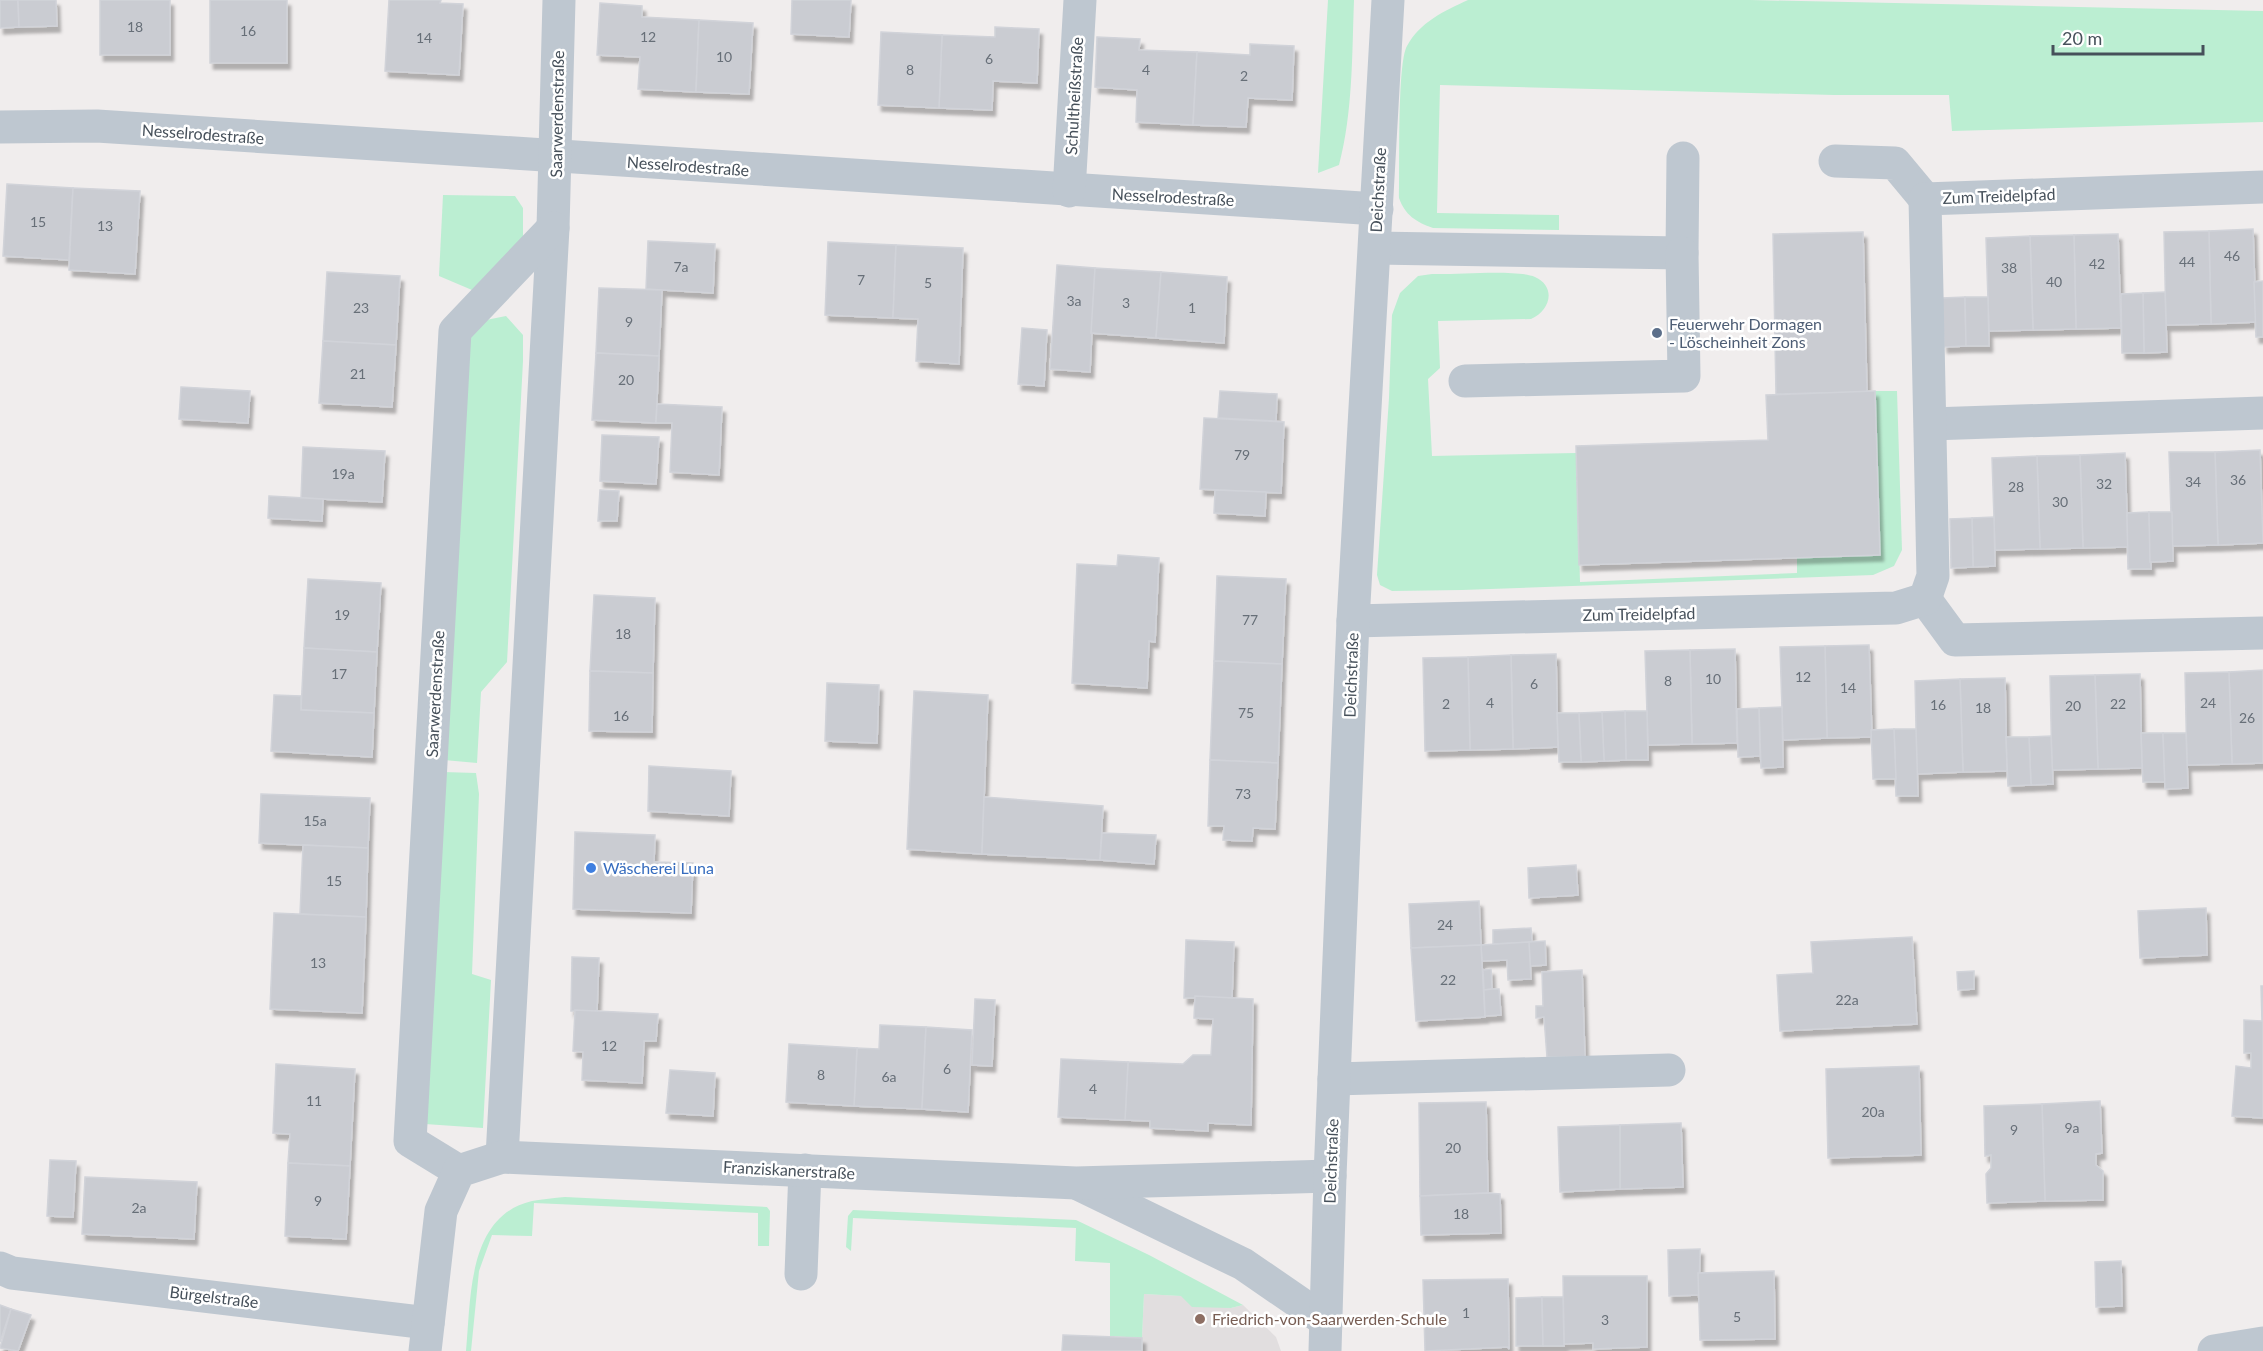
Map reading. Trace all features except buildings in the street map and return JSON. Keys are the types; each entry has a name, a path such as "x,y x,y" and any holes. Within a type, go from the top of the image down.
{"street":[{"name":"Saarwerdenstraße","path":"502,1157 554,228 559,0"},
{"name":"Schultheißstraße","path":"1069,191 1080,0"},
{"name":"Deichstraße","path":"1326,1336 1330,1176 1353,621 1388,0"},
{"name":"Nesselrodestraße","path":"0,128 97,126 1069,191 1377,209"},
{"path":"1465,381 1684,376 1683,159"},
{"path":"1835,161 1895,163 1925,199"},
{"name":"Zum Treidelpfad","path":"1353,621 1896,608 1925,599 1933,576 1925,199 2263,187"},
{"name":"Saarwerdenstraße","path":"459,1171 410,1140 455,331 554,228"},
{"path":"1375,248 1682,253"},
{"path":"1931,424 2263,413"},
{"path":"1925,599 1954,640 2263,633"},
{"path":"1334,1079 1670,1070"},
{"path":"427,1337 441,1211 459,1171 502,1157"},
{"name":"Franziskanerstraße","path":"502,1157 1076,1183 1330,1176"},
{"path":"801,1274 805,1170"},
{"name":"Franziskanerstraße","path":"1076,1183 1243,1264 1326,1336"},
{"name":"Bürgelstraße","path":"0,1268 12,1273 427,1337"},
{"path":"2214,1351 2263,1343"}],"shaded area":[{"name":"Friedrich-von-Saarwerden-Schule","path":"1144,1294 1182,1296 1231,1308 1243,1305 1276,1337 1281,1351 1062,1351 1063,1335 1142,1338"}],"green space":[{"path":"1328,0 1354,0 1351,83 1344,145 1339,165 1318,173"},
{"path":"1468,0 1750,0 2263,11 2263,122 1952,131 1949,95 1834,95 1440,85 1437,213 1559,215 1559,230 1433,228 1412,217 1404,209 1399,198 1400,94 1404,56 1407,46 1419,30 1442,13"},
{"path":"443,195 515,196 523,208 523,237 472,290 439,276"},
{"path":"1514,273 1535,277 1546,287 1548,299 1546,305 1538,315 1531,319 1438,321 1440,368 1428,379 1432,456 1576,453 1580,582 1797,573 1797,558 1879,555 1875,391 1897,391 1902,550 1894,566 1873,575 1462,590 1392,591 1380,585 1377,575 1392,315 1400,293 1418,276"},
{"path":"506,316 523,335 507,662 481,692 477,763 444,760 466,343 481,321"},
{"path":"443,772 476,773 479,794 472,974 491,980 483,1128 425,1124"},
{"path":"565,1197 767,1207 770,1211 769,1246 758,1246 758,1213 534,1203 532,1236 492,1235 479,1271 471,1351 466,1351 469,1308 476,1262 484,1241 495,1223 511,1210 532,1201"},
{"path":"853,1210 1076,1220 1149,1255 1243,1305 1231,1308 1192,1307 1181,1296 1144,1294 1142,1338 1110,1336 1110,1263 1075,1261 1076,1228 853,1218 851,1251 846,1247 848,1216"}],"place":[{"name":"Feuerwehr Dormagen - Löscheinheit Zons","path":"1657,333"},
{"name":"Wäscherei Luna","path":"591,868"},
{"name":"Friedrich-von-Saarwerden-Schule","path":"1200,1319"}]}
